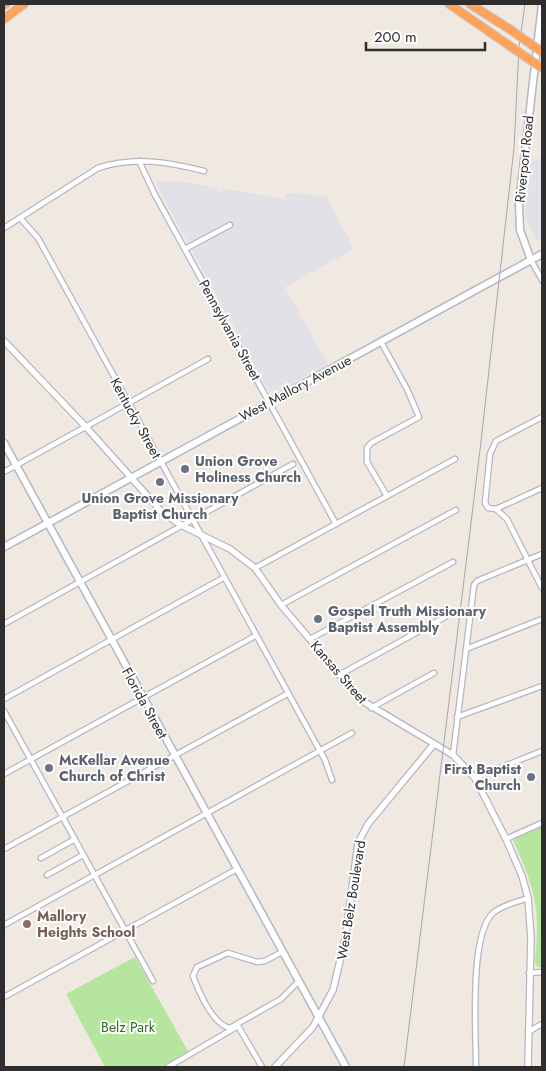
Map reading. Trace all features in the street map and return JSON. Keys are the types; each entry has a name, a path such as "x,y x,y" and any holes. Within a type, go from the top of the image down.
{"highway":[{"path":"4,19 24,4"},
{"path":"449,4 542,68"},
{"path":"470,4 542,52"}],"main road":[{"name":"Riverport Road","path":"531,260 523,244 519,224 521,177 542,4"},
{"name":"West Mallory Avenue","path":"4,547 542,254"},
{"name":"Florida Street","path":"4,442 79,583 346,1067"}],"street":[{"name":"Pennsylvania Street","path":"139,161 185,250 270,401 336,524"},
{"path":"4,228 21,219 98,168 114,162 172,163 204,171"},
{"name":"Kentucky Street","path":"21,219 38,238 190,520 318,751 332,780"},
{"path":"185,250 230,225"},
{"name":"Riverport Road","path":"531,260 542,280"},
{"name":"Kansas Street","path":"4,341 86,427 161,510 181,525 230,549 255,568 282,605 339,675 371,708 453,755 475,778 506,839 522,876 528,898 531,919 528,1067"},
{"path":"380,342 407,389 419,416 371,443 367,448 367,462 386,496"},
{"path":"4,472 208,359"},
{"path":"542,417 496,441 490,454 485,503 488,508 496,509 542,488"},
{"path":"255,568 456,459"},
{"path":"4,624 293,464"},
{"path":"496,509 507,519 542,588"},
{"path":"282,605 456,510"},
{"path":"453,755 474,586 477,581 542,554"},
{"path":"310,639 453,562"},
{"path":"4,699 223,578"},
{"path":"339,675 445,617"},
{"path":"466,649 542,619"},
{"path":"4,774 255,636"},
{"path":"371,708 434,672"},
{"path":"457,717 542,686"},
{"path":"4,849 287,694"},
{"path":"4,711 153,981"},
{"path":"4,925 352,733"},
{"name":"West Belz Boulevard","path":"275,1067 319,1017 333,990 340,967 358,843 368,824 434,744"},
{"path":"475,778 542,752"},
{"path":"506,839 542,823"},
{"path":"41,858 75,839"},
{"path":"47,875 83,855"},
{"path":"4,997 237,869"},
{"path":"476,1067 477,963 486,925 492,914 528,898"},
{"path":"282,952 265,961 257,962 228,953 196,967 193,976 215,1018 221,1025 230,1028 276,1002 299,981"},
{"path":"529,973 542,972"},
{"path":"528,1032 542,1024"},
{"path":"168,1067 175,1065 238,1026 262,1067"}],"shaded area":[{"path":"542,157 542,242 536,240 525,217 531,162"},
{"path":"178,181 213,187 224,194 220,188 285,199 287,193 326,196 354,249 285,287 328,365 273,393 268,391 155,182"}],"green space":[{"path":"542,826 542,967 537,967 535,961 537,926 534,898 526,871 513,840"},
{"name":"Belz Park","path":"135,957 189,1053 162,1067 105,1067 66,994"}],"railway":[{"path":"404,1067 480,450 514,148 519,47 525,4"}],"place":[{"name":"Union Grove Holiness Church","path":"185,469"},
{"name":"Union Grove Missionary Baptist Church","path":"160,482"},
{"name":"Gospel Truth Missionary Baptist Assembly","path":"318,619"},
{"name":"McKellar Avenue Church of Christ","path":"49,768"},
{"name":"First Baptist Church","path":"531,777"},
{"name":"Mallory Heights School","path":"27,924"}]}
